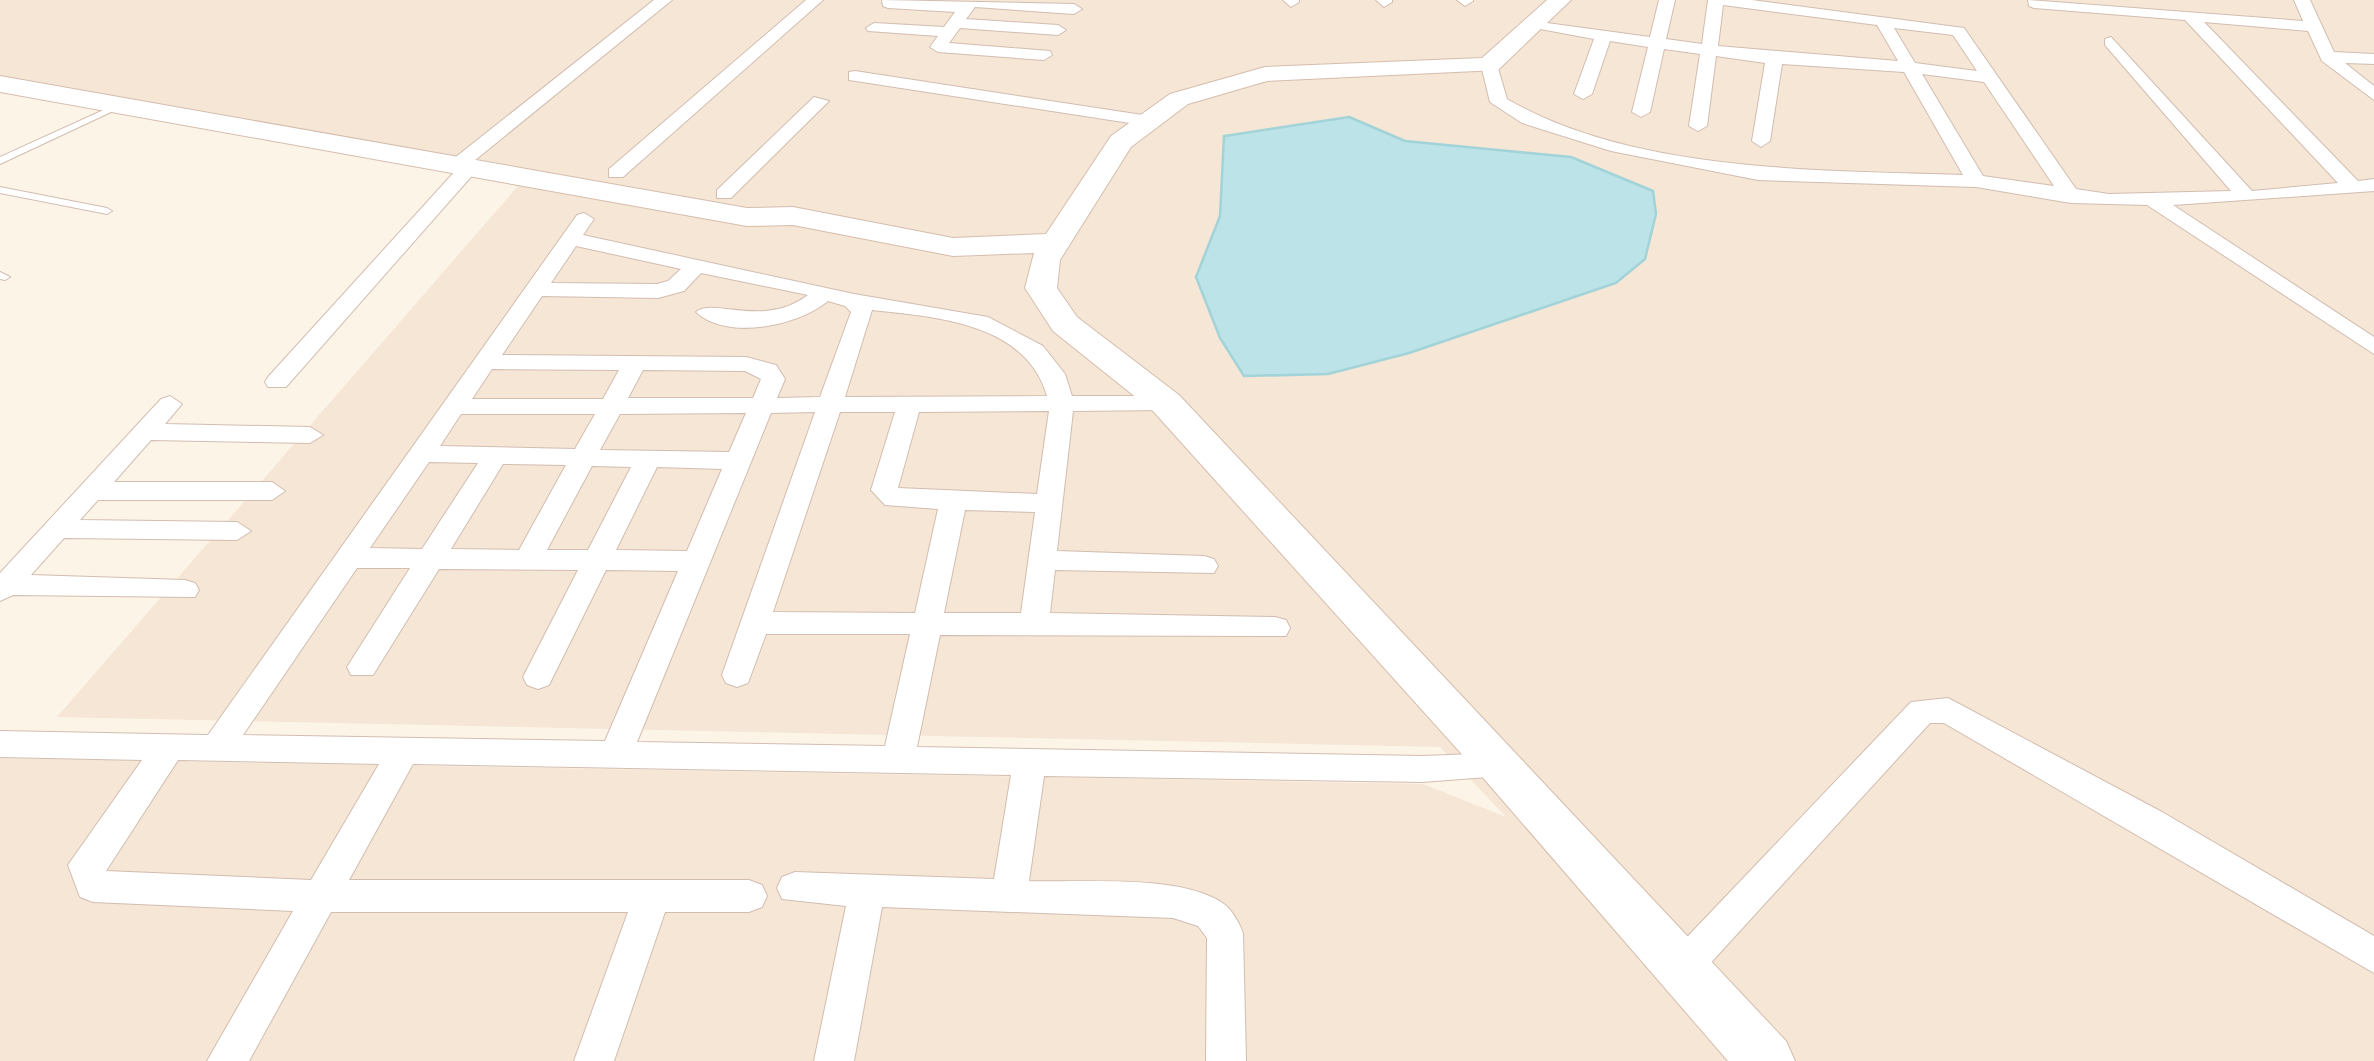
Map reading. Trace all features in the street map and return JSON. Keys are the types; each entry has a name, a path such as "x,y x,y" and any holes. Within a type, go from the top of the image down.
{"street":[{"path":"277,382 470,159 664,0"},
{"path":"616,173 815,0"},
{"path":"1041,288 1045,260 1121,142 1179,99 1264,74 1489,65 1560,0"},
{"path":"1642,112 1668,0"},
{"path":"1698,126 1716,0 1958,31 2071,197"},
{"path":"2302,0 2328,56 2374,95"},
{"path":"888,2 1074,8"},
{"path":"969,3 938,47 1044,54"},
{"path":"2034,3 2311,26"},
{"path":"2191,18 2352,186"},
{"path":"1883,22 1976,182"},
{"path":"1532,26 1774,60 1906,67 1991,78"},
{"path":"874,28 1058,30"},
{"path":"1583,94 1603,38"},
{"path":"2111,42 2247,197"},
{"path":"2328,56 2374,59"},
{"path":"1761,141 1774,60"},
{"path":"1489,65 1499,102 1528,118 1618,147 1758,174 1976,182 2071,197 2247,197 2374,184"},
{"path":"0,66 278,110 470,159 747,218 792,216 953,248 1041,288 1065,324 1166,403 1502,766 1766,1061"},
{"path":"855,76 1149,122"},
{"path":"0,84 470,159 616,173 768,204 792,216"},
{"path":"724,194 820,102"},
{"path":"247,126 278,110"},
{"path":"2150,198 2374,347"},
{"path":"216,749 577,229 697,265 853,301 970,316 1030,347 1059,378 1062,404 1034,624"},
{"path":"953,248 1059,243"},
{"path":"535,290 658,291 676,286 697,265"},
{"path":"706,312 780,322 806,311 824,293"},
{"path":"737,675 859,326 862,312 853,301"},
{"path":"484,362 746,364 768,370 773,379 615,755"},
{"path":"527,560 635,363"},
{"path":"453,408 1166,403"},
{"path":"3,588 170,404"},
{"path":"909,405 884,490 894,499 1050,503"},
{"path":"145,432 310,435"},
{"path":"421,454 738,461"},
{"path":"362,667 496,456"},
{"path":"538,676 648,459"},
{"path":"91,491 272,492"},
{"path":"898,760 953,502"},
{"path":"57,529 237,531"},
{"path":"348,558 697,561"},
{"path":"1043,560 1204,566"},
{"path":"3,588 185,590"},
{"path":"756,622 1275,628"},
{"path":"1683,967 1922,710 1948,710 2150,822 2374,956"},
{"path":"0,744 1502,766"},
{"path":"169,748 86,865 93,886 322,896 749,896"},
{"path":"228,1061 402,752"},
{"path":"1009,896 1029,762"},
{"path":"795,888 1173,902 1210,914 1225,933 1226,1061"},
{"path":"834,1061 868,892"},
{"path":"594,1061 652,896"}],"lane":[{"path":"0,161 122,104"},
{"path":"0,190 106,211"}],"shaded area":[{"path":"0,0 2374,0 2374,1061 0,1061 0,758 1423,784 1506,817 1440,747 57,717 518,186 0,84"}],"water":[{"path":"1349,117 1405,141 1571,157 1653,191 1656,214 1645,259 1616,283 1409,353 1328,374 1244,376 1220,338 1196,277 1220,216 1224,136"}]}
